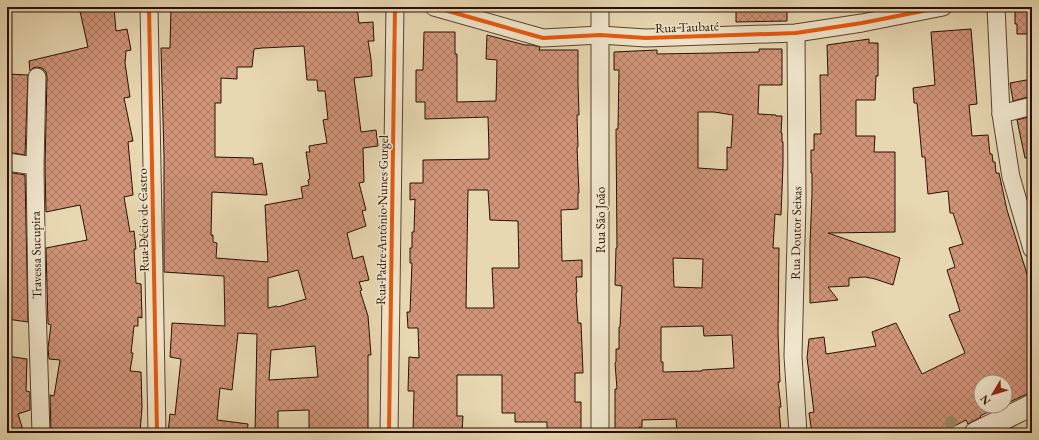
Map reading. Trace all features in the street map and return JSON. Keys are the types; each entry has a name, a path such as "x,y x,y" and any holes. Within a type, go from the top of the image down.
{"street":[{"name":"Rua Décio de Castro","path":"148,7 156,433"},
{"name":"Rua Padre Antônio Nunes Gurgel","path":"389,433 395,7"},
{"name":"Rua Taubaté","path":"434,7 543,38 600,35 646,38 796,33 862,23 942,7"},
{"path":"474,7 506,27"},
{"name":"Rua São João","path":"600,7 600,433"},
{"path":"996,7 1001,114 1011,177 1032,248"},
{"name":"Rua Doutor Seixas","path":"796,33 797,202 793,356 798,433"},
{"name":"Travessa Sucupira","path":"37,77 35,166 41,433"},
{"path":"1001,114 1032,106"},
{"path":"7,162 35,166"},
{"path":"975,433 1032,404"}],"building":[{"path":"79,7 114,7 116,31 127,29 131,50 126,51 125,63 130,97 124,98 133,141 128,142 133,195 124,197 130,232 134,231 136,249 134,249 136,283 141,284 142,318 138,317 138,326 134,326 131,353 133,353 130,371 141,372 142,407 140,433 52,433 51,431 50,395 54,396 60,360 49,359 48,348 51,325 48,324 46,248 87,240 80,205 46,212 45,166 47,77 46,72 42,68 33,68 30,71 29,61 88,47"},
{"path":"171,7 357,7 359,23 373,22 374,41 368,41 372,76 354,78 361,132 376,130 378,146 363,148 364,182 359,183 366,210 362,211 366,226 347,233 353,259 363,256 369,280 359,282 362,290 360,291 368,316 371,355 368,355 368,433 317,433 317,429 309,430 309,410 278,411 278,431 275,431 275,433 255,433 257,334 238,333 232,390 220,388 217,420 248,424 247,433 168,433 170,414 175,415 181,359 170,357 172,323 225,326 224,276 164,272 164,155 161,48 170,48","holes":["304,46 307,80 317,80 318,91 325,91 328,119 323,120 327,143 309,146 310,152 306,152 310,179 308,180 309,185 301,187 303,198 265,205 268,262 216,258 217,243 213,242 213,235 211,235 212,192 267,195 262,163 254,165 253,158 215,157 215,103 221,103 221,78 237,79 237,67 252,67 254,49","298,270 306,299 278,307 268,308 268,278","315,346 318,377 269,380 271,350"]},
{"path":"736,7 787,7 787,21 736,22"},
{"path":"1015,7 1032,7 1032,34 1017,34 1017,24 1015,24"},
{"path":"971,29 977,104 969,105 972,136 988,135 990,154 992,154 993,162 995,162 996,173 999,173 1007,210 1032,290 1032,393 1013,400 1013,374 973,374 973,414 984,414 968,424 966,420 941,433 812,433 809,413 814,412 807,358 809,339 824,337 826,354 876,346 872,332 896,323 922,374 965,353 949,315 960,311 947,270 955,267 949,248 963,244 953,213 950,213 948,191 928,194 925,157 922,157 917,103 914,103 913,88 935,85 931,32"},
{"path":"424,32 455,32 455,54 457,54 457,102 496,101 497,60 486,59 487,35 525,45 540,47 539,50 578,50 578,209 561,210 562,261 582,260 582,277 576,277 576,293 578,323 581,323 583,373 575,373 575,402 581,402 581,433 547,433 547,422 515,422 515,413 502,413 502,375 457,375 457,416 463,416 462,433 413,433 414,391 408,391 409,357 419,358 418,328 408,328 407,312 410,312 412,263 410,263 410,248 412,248 412,232 414,232 415,199 410,200 410,183 423,183 423,160 489,159 488,117 425,119 425,102 416,102 416,70 423,70","holes":["468,190 488,190 490,220 518,221 519,268 492,268 494,308 466,308"]},
{"path":"869,39 869,43 878,43 878,76 876,76 875,100 856,100 856,136 875,136 874,152 895,152 895,232 828,233 900,258 893,285 865,277 849,278 849,286 828,287 838,300 810,303 812,194 811,150 814,150 814,134 821,134 820,75 828,75 827,45"},
{"path":"759,49 782,49 782,85 759,85 758,114 782,116 781,133 783,142 783,165 781,215 775,214 773,248 779,248 778,333 780,382 778,382 781,407 779,407 781,433 677,433 676,419 642,420 642,427 639,427 639,433 615,433 615,389 617,389 615,363 616,349 619,349 622,286 615,285 617,248 616,129 618,129 619,70 614,70 614,52 657,50 657,54 759,52","holes":["698,112 714,112 733,115 731,148 727,147 727,170 698,168","673,258 703,259 702,288 674,287","703,326 704,336 732,335 734,368 663,372 663,362 661,362 661,327"]},
{"path":"7,74 28,75 25,155 7,152"},
{"path":"1032,79 1032,96 1013,101 1010,83"},
{"path":"1032,116 1032,158 1025,158 1017,120"},
{"path":"7,172 25,175 28,322 7,319"},
{"path":"7,356 27,359 26,391 30,392 30,410 18,414 23,430 14,433 7,433"}],"cycle path":[{"path":"149,7 157,433"},
{"path":"389,433 395,7"},
{"path":"434,7 543,38 600,35 646,38 796,33 862,23 943,7"}]}
